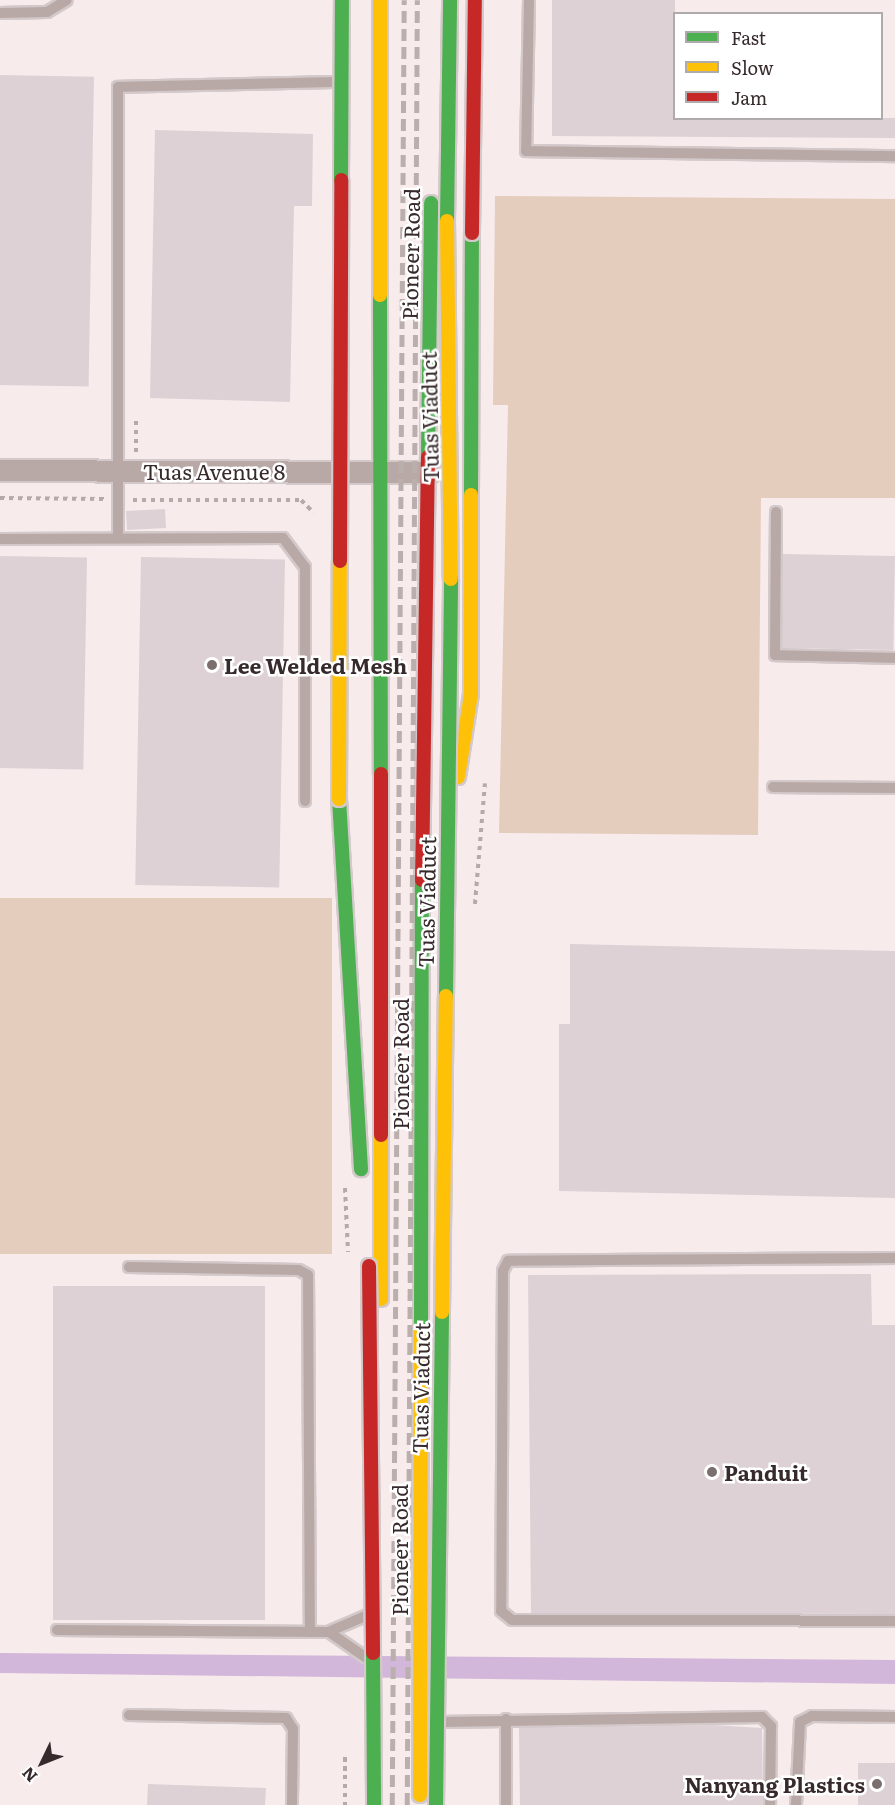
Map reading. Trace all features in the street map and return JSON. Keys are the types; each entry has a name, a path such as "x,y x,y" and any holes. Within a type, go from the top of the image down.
{"main road":[{"path":"342,0 339,800 362,1185"},
{"name":"Pioneer Road","path":"380,0 382,1805"},
{"name":"Pioneer Road","path":"420,1805 421,957 436,0"},
{"name":"Tuas Viaduct","path":"436,1805 452,469 446,196 450,0"},
{"path":"421,957 446,855 471,694 475,0"},
{"path":"365,1220 369,1266 374,1805"}],"street":[{"name":"Tuas Avenue 8","path":"0,470 429,472"}],"lane":[{"path":"0,13 47,12 67,0"},
{"path":"529,0 526,151 895,156"},
{"path":"118,537 119,499 128,471 118,87 352,82"},
{"path":"431,217 485,216"},
{"path":"776,512 775,655 895,658"},
{"path":"0,539 279,536 300,555 305,801"},
{"path":"773,787 895,788"},
{"path":"895,1258 508,1261 503,1271 501,1599 503,1616 512,1620 895,1621"},
{"path":"129,1268 299,1270 308,1275 310,1632"},
{"path":"57,1630 328,1632 382,1608"},
{"path":"328,1632 382,1672"},
{"path":"129,1715 286,1718 293,1729 292,1805"},
{"path":"796,1805 800,1722 813,1716 895,1717"},
{"path":"420,1720 762,1717 771,1726 770,1805"},
{"path":"506,1719 506,1805"}],"path":[{"path":"128,471 136,417"},
{"path":"0,498 301,500 318,518"}],"shaded area":[{"path":"495,196 895,199 895,498 761,498 758,835 499,833 508,405 493,405"},
{"path":"0,898 332,898 332,1254 0,1254"},
{"path":"0,1653 895,1660 895,1684 0,1673"}],"building":[{"path":"552,0 675,0 673,120 883,120 883,118 895,118 895,138 552,136"},
{"path":"0,75 94,77 89,387 0,385"},
{"path":"155,130 313,134 312,206 294,206 290,402 150,398"},
{"path":"165,509 166,528 127,530 126,511"},
{"path":"783,554 895,556 893,650 781,648"},
{"path":"0,556 87,558 83,769 0,768"},
{"name":"Lee Welded Mesh","path":"141,557 285,560 279,887 135,885"},
{"path":"570,944 895,951 895,1198 559,1191 559,1024 570,1024"},
{"name":"Panduit","path":"871,1274 872,1325 895,1325 895,1614 531,1613 528,1275"},
{"path":"53,1286 265,1286 265,1620 53,1620"},
{"path":"714,1725 762,1728 763,1805 520,1805 519,1728"},
{"name":"Nanyang Plastics","path":"858,1763 895,1763 895,1805 858,1805"},
{"path":"148,1784 266,1788 265,1805 147,1805"}],"railway":[{"path":"392,1805 404,0"},
{"path":"407,1805 417,0"}],"traffic: fast":[{"path":"341,180 342,0"},
{"path":"447,221 450,0"},
{"path":"428,457 431,203"},
{"path":"471,495 472,233"},
{"path":"380,295 381,774"},
{"path":"446,996 451,579"},
{"path":"339,799 361,1169"},
{"path":"421,1331 422,880"},
{"path":"436,1805 442,1312"},
{"path":"373,1653 374,1805"}],"traffic: slow":[{"path":"380,0 380,295"},
{"path":"447,221 451,579"},
{"path":"458,777 471,694 471,495"},
{"path":"339,799 340,561"},
{"path":"442,1312 446,996"},
{"path":"381,1135 381,1299"},
{"path":"420,1795 421,1331"}],"traffic: jam":[{"path":"472,233 475,0"},
{"path":"340,561 341,180"},
{"path":"422,880 428,457"},
{"path":"381,774 381,1135"},
{"path":"369,1266 373,1653"}],"place":[{"name":"Lee Welded Mesh","path":"212,665"},
{"name":"Panduit","path":"712,1472"},
{"name":"Nanyang Plastics","path":"877,1784"}]}
